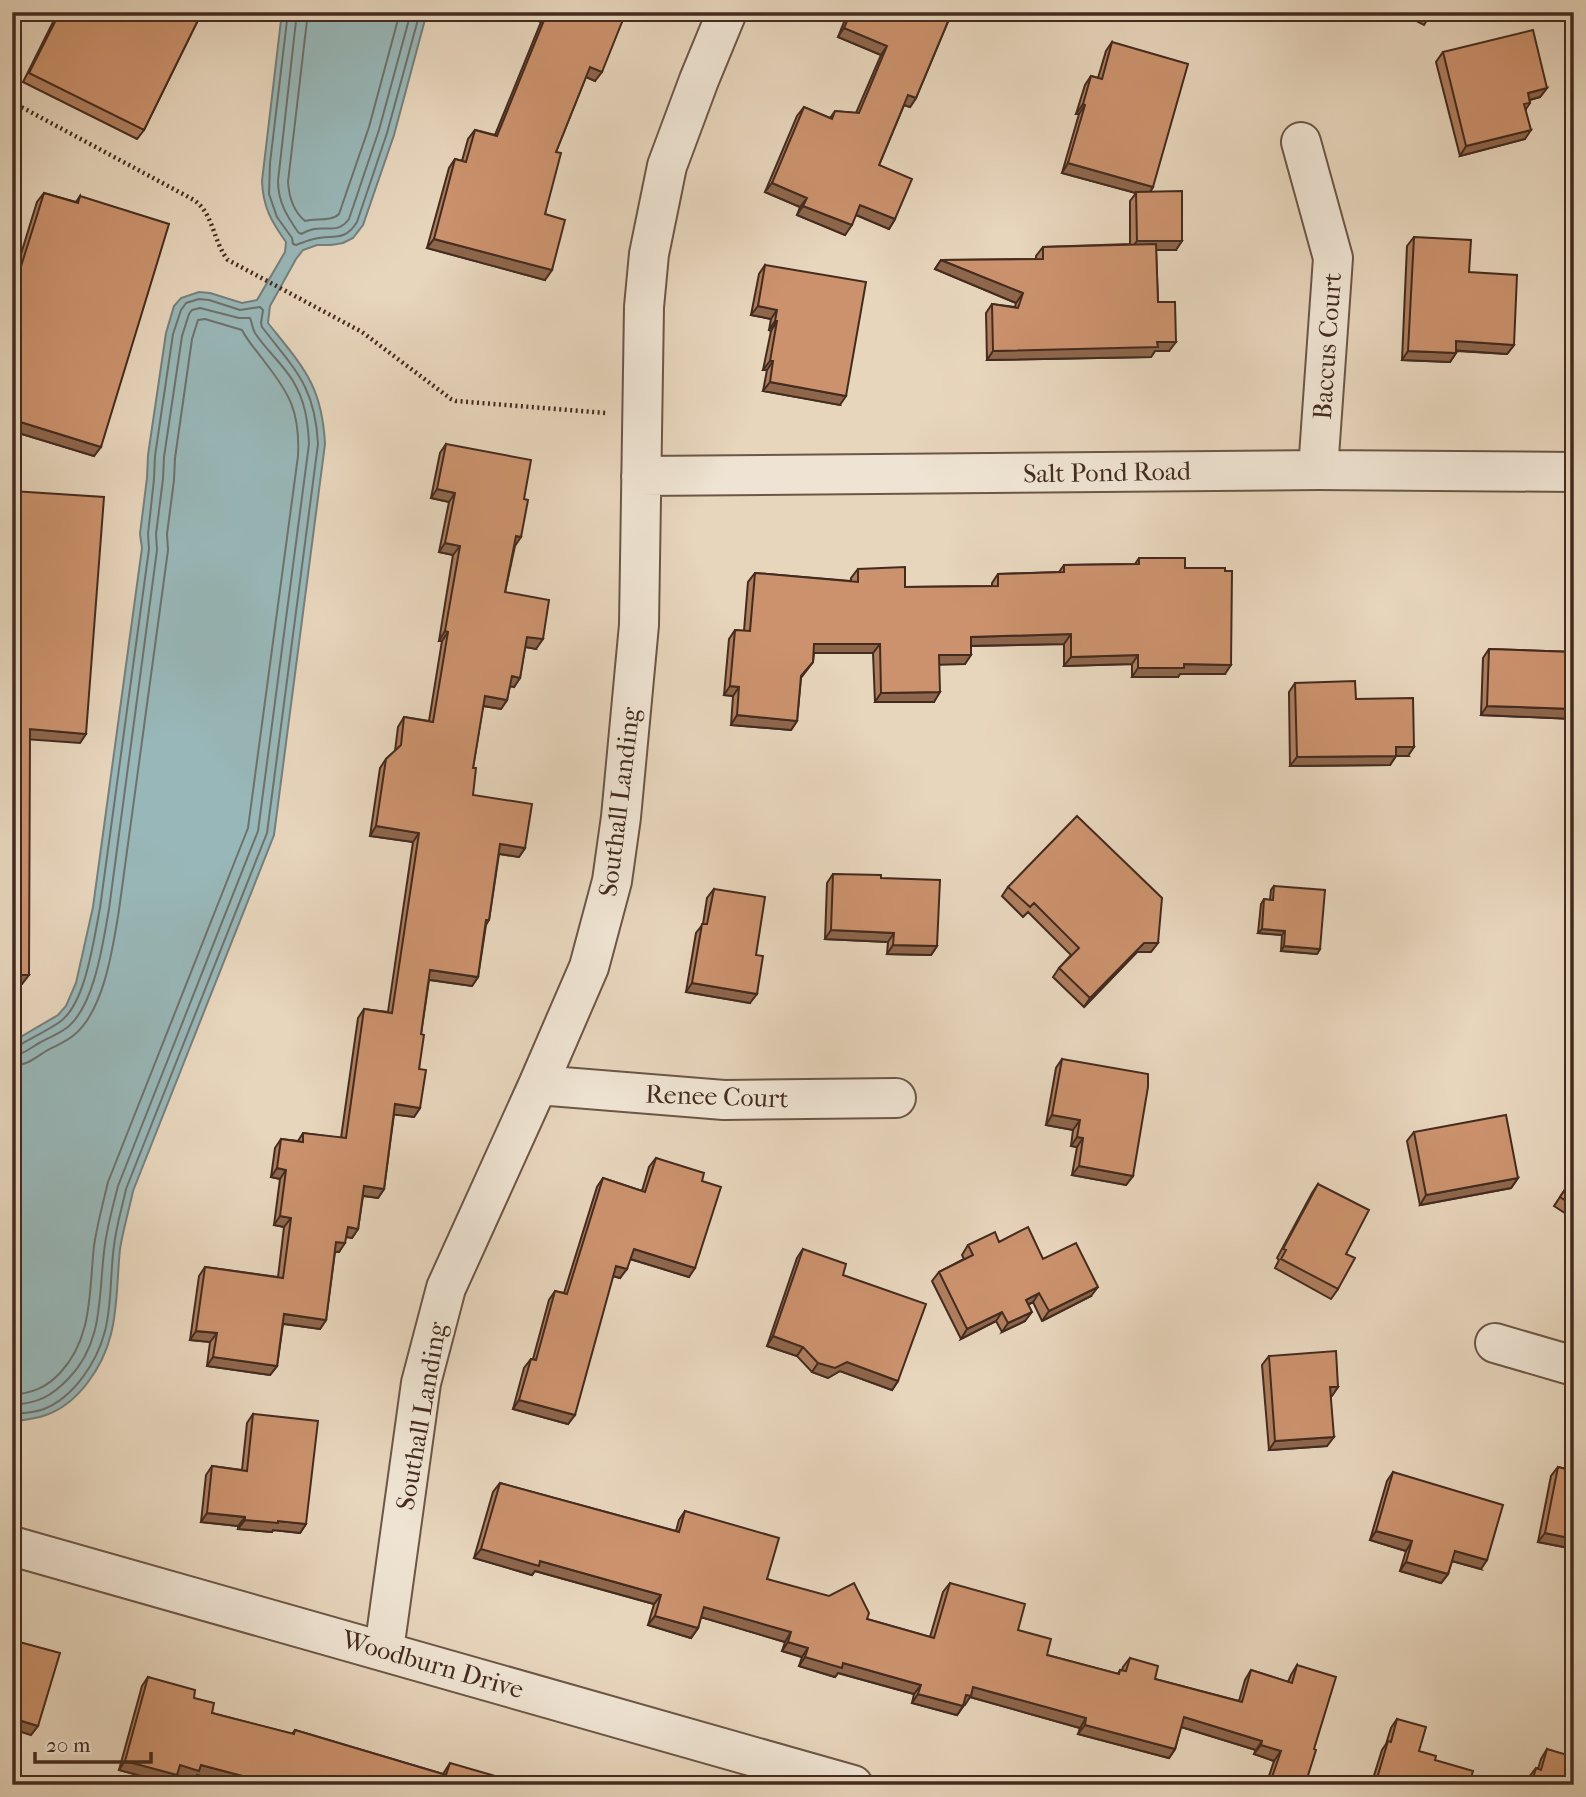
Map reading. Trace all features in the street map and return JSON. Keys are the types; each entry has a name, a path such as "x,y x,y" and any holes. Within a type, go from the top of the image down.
{"street":[{"name":"Southall Landing","path":"384,1650 421,1383 446,1288 589,967 612,881 621,817 639,625 641,416 644,307 649,254 667,166 727,12"},
{"name":"Baccus Court","path":"1301,142 1333,258 1318,470"},
{"name":"Salt Pond Road","path":"641,476 1318,470 1574,472"},
{"name":"Renee Court","path":"538,1085 724,1100 896,1098"},
{"path":"1495,1343 1574,1366"},
{"name":"Woodburn Drive","path":"12,1546 853,1785"}],"path":[{"path":"12,102 200,204 223,253 239,266 362,332 445,396 456,401 641,416"}],"water":[{"path":"282,12 427,12 394,135 363,225 353,238 343,243 317,245 303,250 270,306 268,323 301,365 315,391 320,406 325,444 274,835 133,1191 120,1249 113,1324 102,1359 88,1383 58,1410 30,1419 12,1421 12,1042 58,1015 66,1006 76,983 93,907 142,548 140,534 148,455 166,333 174,306 181,298 199,292 242,303 257,300 285,252 286,242 269,213 262,181"}],"building":[{"path":"60,12 202,12 144,130 29,73"},
{"path":"546,12 626,12 602,72 590,67 556,152 561,153 545,214 565,220 552,270 434,239 455,159 466,162 475,130 497,136"},
{"path":"851,12 952,12 916,98 908,95 879,165 912,179 895,219 860,205 852,225 803,206 807,198 772,183 804,107 832,119 835,111 859,113 887,46 844,28"},
{"path":"1533,30 1547,88 1528,93 1530,103 1524,104 1531,130 1466,146 1443,52"},
{"path":"1112,42 1188,64 1153,187 1068,163 1091,76 1102,79"},
{"path":"1182,191 1182,241 1137,241 1136,192"},
{"path":"44,193 78,203 80,196 169,224 101,447 14,420 15,416 12,415 12,295"},
{"path":"1414,237 1471,240 1469,272 1517,275 1514,345 1456,341 1456,353 1408,351"},
{"path":"1156,244 1158,302 1175,302 1176,342 1157,342 1158,347 993,351 992,304 1018,308 1023,293 941,260 1043,259 1043,247"},
{"path":"765,265 866,282 846,396 770,382 777,310 758,306"},
{"path":"446,444 531,460 524,499 528,500 521,537 516,536 505,592 549,600 543,639 527,637 520,678 512,676 507,700 485,696 473,768 476,768 473,795 532,804 525,848 500,844 478,977 430,970 421,1034 424,1035 419,1069 426,1070 420,1108 395,1104 384,1189 364,1186 358,1229 348,1227 345,1243 336,1242 326,1320 284,1314 277,1366 213,1357 217,1333 196,1331 205,1267 283,1278 291,1218 280,1216 286,1170 277,1168 281,1139 303,1142 303,1133 346,1138 364,1009 392,1013 419,833 376,826 386,759 401,745 404,717 433,722 460,546 445,543 455,493 437,489"},
{"path":"12,491 104,497 86,734 30,729 29,975 12,975"},
{"path":"1139,558 1185,558 1185,568 1225,568 1225,571 1232,571 1231,665 1184,664 1184,668 1138,668 1138,655 1071,657 1071,634 971,637 971,655 939,655 940,692 881,693 880,644 814,644 813,662 801,676 797,721 737,715 739,687 730,686 735,630 750,631 755,573 858,582 858,569 905,567 905,587 998,586 998,574 1064,572 1064,565 1139,564"},
{"path":"1489,649 1574,652 1574,709 1487,706"},
{"path":"1355,681 1356,699 1413,698 1414,747 1396,747 1396,756 1297,757 1295,683"},
{"path":"1077,816 1162,898 1158,943 1144,943 1090,998 1059,968 1079,948 1034,903 1030,907 1008,887"},
{"path":"833,874 940,880 937,946 893,945 894,933 831,930"},
{"path":"1274,886 1325,890 1320,949 1284,946 1285,931 1262,929 1264,899 1273,900"},
{"path":"714,889 765,897 756,955 763,956 757,994 692,983 702,924 707,924"},
{"path":"1062,1059 1148,1074 1133,1176 1079,1166 1083,1138 1077,1137 1080,1120 1052,1115"},
{"path":"1506,1115 1518,1178 1426,1195 1414,1132"},
{"path":"656,1158 704,1173 702,1181 721,1187 695,1268 634,1249 627,1269 616,1266 575,1415 519,1400 531,1359 536,1360 555,1291 567,1294 603,1178 645,1192"},
{"path":"1574,1176 1574,1206 1560,1197"},
{"path":"1318,1184 1369,1210 1346,1254 1355,1258 1338,1289 1281,1259 1286,1250 1283,1249"},
{"path":"1028,1227 1043,1259 1076,1243 1098,1287 1049,1311 1039,1293 1026,1300 1032,1312 1008,1323 1002,1312 967,1329 939,1272 973,1255 968,1245 995,1232 999,1242"},
{"path":"803,1249 846,1264 843,1275 926,1304 898,1381 847,1362 835,1368 818,1363 803,1347 773,1336"},
{"path":"1336,1351 1338,1387 1330,1387 1334,1437 1275,1441 1269,1356"},
{"path":"253,1414 318,1421 306,1524 245,1520 245,1517 207,1513 212,1466 247,1471"},
{"path":"1558,1467 1574,1471 1574,1539 1545,1533"},
{"path":"1393,1472 1503,1505 1487,1560 1455,1551 1448,1574 1406,1562 1412,1541 1376,1531"},
{"path":"500,1483 679,1532 685,1511 779,1538 767,1579 829,1596 854,1583 869,1613 867,1619 934,1638 950,1583 1025,1604 1018,1630 1051,1639 1047,1655 1119,1674 1120,1670 1126,1671 1130,1658 1158,1666 1155,1679 1242,1702 1251,1670 1292,1683 1297,1665 1336,1677 1305,1785 1272,1777 1281,1751 1261,1745 1262,1741 1184,1717 1175,1749 1085,1725 1086,1718 973,1687 971,1696 966,1695 963,1706 918,1694 921,1685 843,1663 842,1668 805,1657 808,1648 788,1642 791,1632 704,1607 698,1628 655,1616 661,1595 540,1561 539,1566 481,1549"},
{"path":"12,1640 60,1653 38,1726 12,1718"},
{"path":"148,1677 195,1690 194,1698 214,1703 212,1713 294,1734 295,1730 446,1775 450,1763 495,1776 493,1785 277,1785 201,1765 199,1771 180,1765 177,1775 125,1761"},
{"path":"1397,1719 1426,1727 1419,1751 1436,1756 1435,1760 1473,1771 1469,1785 1375,1785"},
{"path":"1547,1749 1574,1757 1574,1785 1531,1785 1536,1768 1541,1770"}]}
